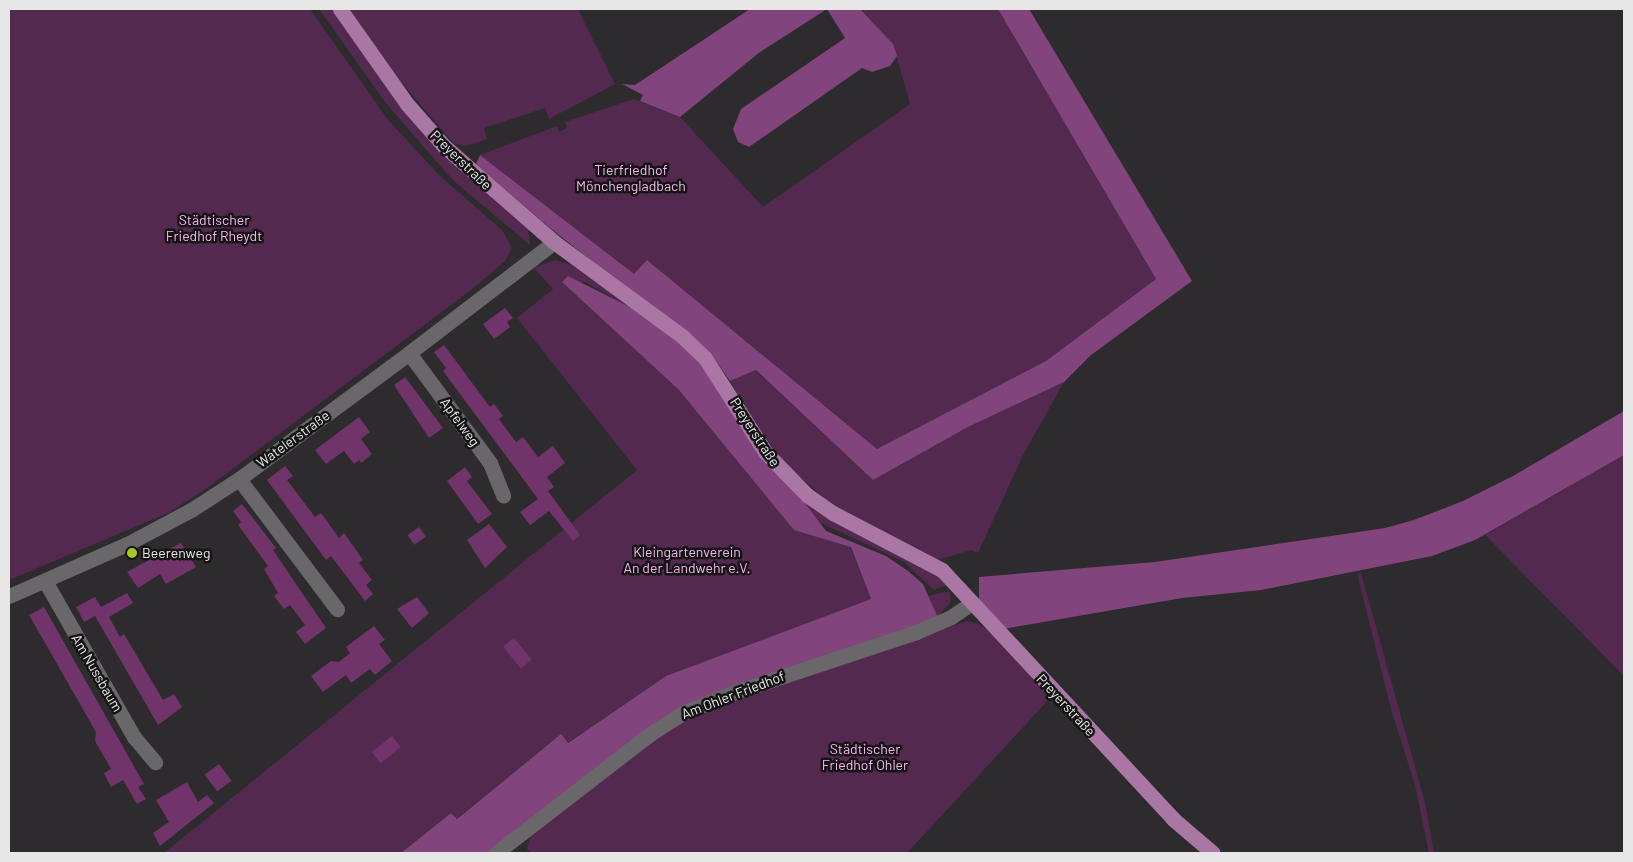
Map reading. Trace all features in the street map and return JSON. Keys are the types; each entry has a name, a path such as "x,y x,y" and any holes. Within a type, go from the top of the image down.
{"main road":[{"name":"Preyerstraße","path":"340,9 407,104 444,146 554,242 671,328 705,358 766,453 807,495 847,520 930,561 972,603 1173,819 1213,853"}],"street":[{"name":"Watelerstraße","path":"9,596 148,534 240,479 409,354 554,242"},
{"name":"Apfelweg","path":"409,354 490,463 503,495"},
{"path":"240,479 337,609"},
{"name":"Am Nussbaum","path":"45,581 134,737 155,762"},
{"name":"Am Ohler Friedhof","path":"496,853 650,733 685,712 735,692 916,632 951,617 972,603"}],"green space":[{"name":"Städtischer Friedhof Rheydt","path":"9,9 310,9 388,120 441,177 503,231 512,248 505,261 471,290 207,488 168,513 9,580"},
{"path":"319,9 332,9 407,114 455,166 528,229 530,245 454,181 436,161 385,102"},
{"path":"348,9 578,9 615,84 549,119 545,108 484,128 487,139 466,146 454,144 392,71"},
{"name":"Tierfriedhof Mönchengladbach","path":"860,9 998,9 1156,279 1046,361 877,449 647,260 634,275 480,155 557,126 559,132 567,128 565,122 634,99 680,117 763,207 910,104 893,44"},
{"name":"Kleingartenverein An der Landwehr e.V.","path":"555,260 572,265 634,309 585,282 562,282 679,390 794,529 850,546 871,599 666,676 567,743 561,734 456,819 451,813 401,853 164,853 637,470 517,318 553,289 534,268"},
{"path":"755,370 873,480 968,427 1064,382 1023,455 978,553 971,550 938,560 851,515 827,500 790,469 756,427 730,381"},
{"path":"1624,455 1624,676 1485,535"},
{"path":"803,500 938,576 947,585 934,590 904,562 821,523"},
{"path":"1361,573 1425,803 1434,853 1429,853 1415,785 1391,709 1357,574"},
{"path":"950,591 951,602 937,617 928,596"},
{"name":"Städtischer Friedhof Ohler","path":"967,621 979,624 992,633 1051,697 907,853 531,853 527,849 531,835 670,728 699,711"}],"shaded area":[{"path":"750,9 827,9 760,52 680,117 640,101 643,95 622,84 635,85"},
{"path":"827,9 860,9 893,44 897,56 890,66 872,72 862,68 749,147 738,142 733,129 741,109 845,38"},
{"path":"998,9 1029,9 1192,281 1091,355 1064,382 968,427 873,480 756,370 730,381 712,355 550,228 476,164 480,155 634,274 647,260 877,449 1046,361 1156,279"},
{"path":"568,276 634,309 677,340 701,363 766,464 803,500 826,531 886,556 908,571 923,584 943,629 699,711 625,761 508,853 401,853 451,813 457,819 561,734 568,743 666,676 871,599 851,547 794,530 679,390 562,282"},
{"path":"1624,411 1624,455 1475,540 1432,556 1261,590 1182,598 1003,629 979,601 979,577 1155,562 1385,528 1414,520 1463,501 1513,476"}],"building":[{"path":"505,308 513,318 507,322 510,327 494,339 483,324"},
{"path":"444,345 490,407 494,404 503,416 499,419 516,442 523,437 538,457 553,446 565,463 547,477 554,487 548,491 580,535 573,541 549,511 530,525 520,512 538,499 443,371 446,368 434,352"},
{"path":"405,377 443,428 429,438 394,385"},
{"path":"359,417 370,432 361,439 372,454 361,463 359,460 354,464 344,451 326,464 315,450"},
{"path":"285,466 293,476 287,480 315,517 321,513 339,538 344,533 363,560 359,563 372,580 366,585 373,594 365,601 331,556 326,560 267,480"},
{"path":"465,467 472,477 467,481 492,514 478,524 447,481"},
{"path":"242,504 276,548 273,550 326,628 305,644 296,632 305,625 290,605 284,609 274,596 278,593 264,569 268,566 238,525 241,522 233,511"},
{"path":"489,524 507,547 485,568 467,540"},
{"path":"419,527 426,537 414,545 408,535"},
{"path":"181,543 196,567 166,584 160,574 138,588 127,572"},
{"path":"127,593 133,603 109,617 120,637 124,634 163,700 174,694 182,707 158,725 95,616 84,622 76,607 95,597 101,607"},
{"path":"417,597 429,613 412,628 397,609"},
{"path":"44,607 144,784 138,787 146,799 137,804 123,780 111,787 104,773 111,769 95,741 96,732 29,615"},
{"path":"374,626 385,640 379,644 392,661 375,675 370,669 351,683 346,675 323,692 311,676 331,661 339,662 350,653 346,647"},
{"path":"514,638 532,660 521,669 503,647"},
{"path":"392,736 401,747 381,763 372,752"},
{"path":"219,764 232,781 217,792 205,775"},
{"path":"187,782 198,802 207,795 214,803 160,846 153,833 169,822 156,800"}],"place":[{"name":"Beerenweg","path":"132,553"}]}
